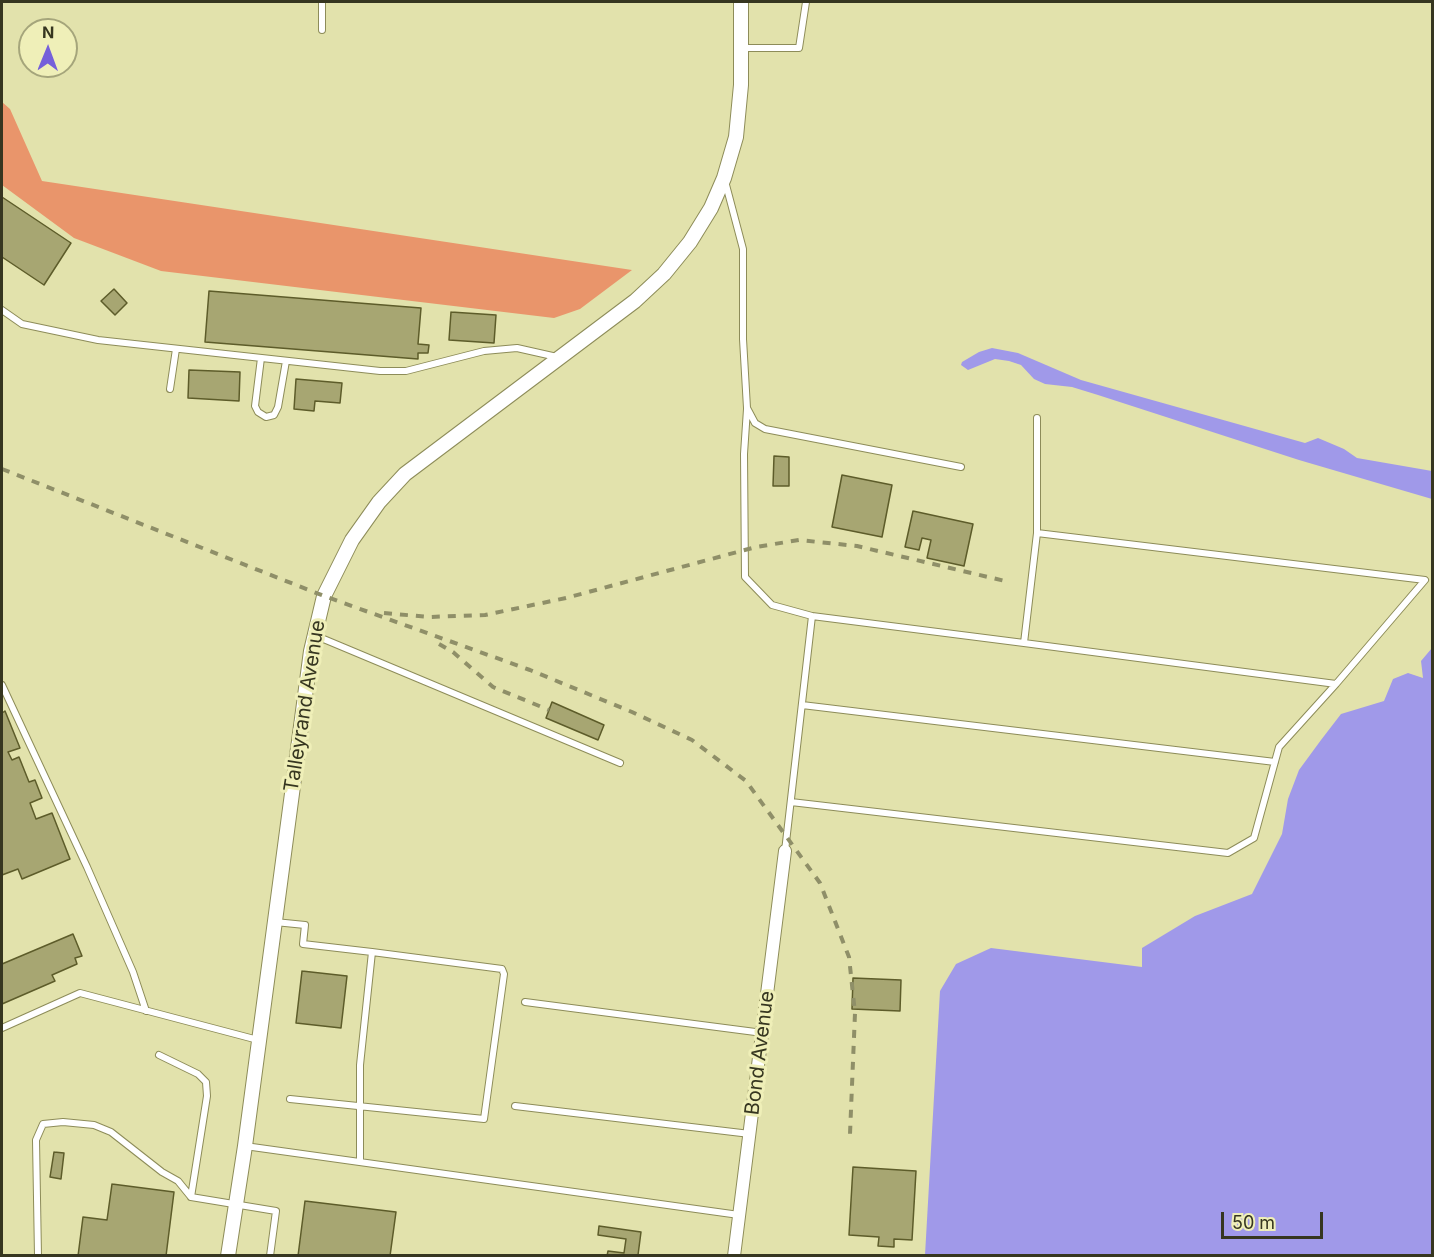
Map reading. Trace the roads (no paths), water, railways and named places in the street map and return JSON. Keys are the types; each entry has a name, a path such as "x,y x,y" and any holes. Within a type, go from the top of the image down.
{"street":[{"name":"Talleyrand Avenue","path":"228,1256 314,635 324,596 340,561 379,502 405,474 635,301 664,274 690,242 711,207 724,177 736,137 741,2"},
{"name":"Bond Avenue","path":"734,1256 785,851"}],"lane":[{"path":"322,2 322,30"},
{"path":"741,48 799,48 806,2"},
{"path":"724,177 743,249 743,339 747,408 744,454 745,577 772,605 812,616 1336,684"},
{"path":"2,310 22,324 98,340 380,371 406,371 484,351 517,348 558,358"},
{"path":"170,389 176,349"},
{"path":"261,358 255,406 258,412 266,417 274,415 278,407 286,361"},
{"path":"747,408 755,423 765,429 962,467"},
{"path":"1024,643 1037,532 1037,418"},
{"path":"791,802 1228,853 1254,838 1279,747 1425,580 1037,532"},
{"path":"785,851 812,616"},
{"path":"314,635 620,763"},
{"path":"2,684 87,867 133,972 146,1011"},
{"path":"802,705 1275,762"},
{"path":"274,922 305,925 303,944 498,967 504,974 484,1119 291,1099"},
{"path":"360,1162 362,1028 372,952"},
{"path":"2,1028 80,993 259,1040"},
{"path":"525,1002 763,1033"},
{"path":"159,1055 198,1074 206,1082 207,1096 191,1197"},
{"path":"515,1106 750,1134"},
{"path":"38,1256 36,1140 39,1130 49,1122 82,1122 102,1127 178,1181 191,1197 276,1211 270,1256"},
{"path":"245,1146 740,1215"}],"railway":[{"path":"2,469 324,596 530,670 632,712 692,740 746,781 820,883 849,957 855,1013 850,1134"},
{"path":"384,613 429,617 485,615 566,598 756,547 799,540 857,546 1005,581"},
{"path":"439,644 453,652 493,687 549,710"}]}
